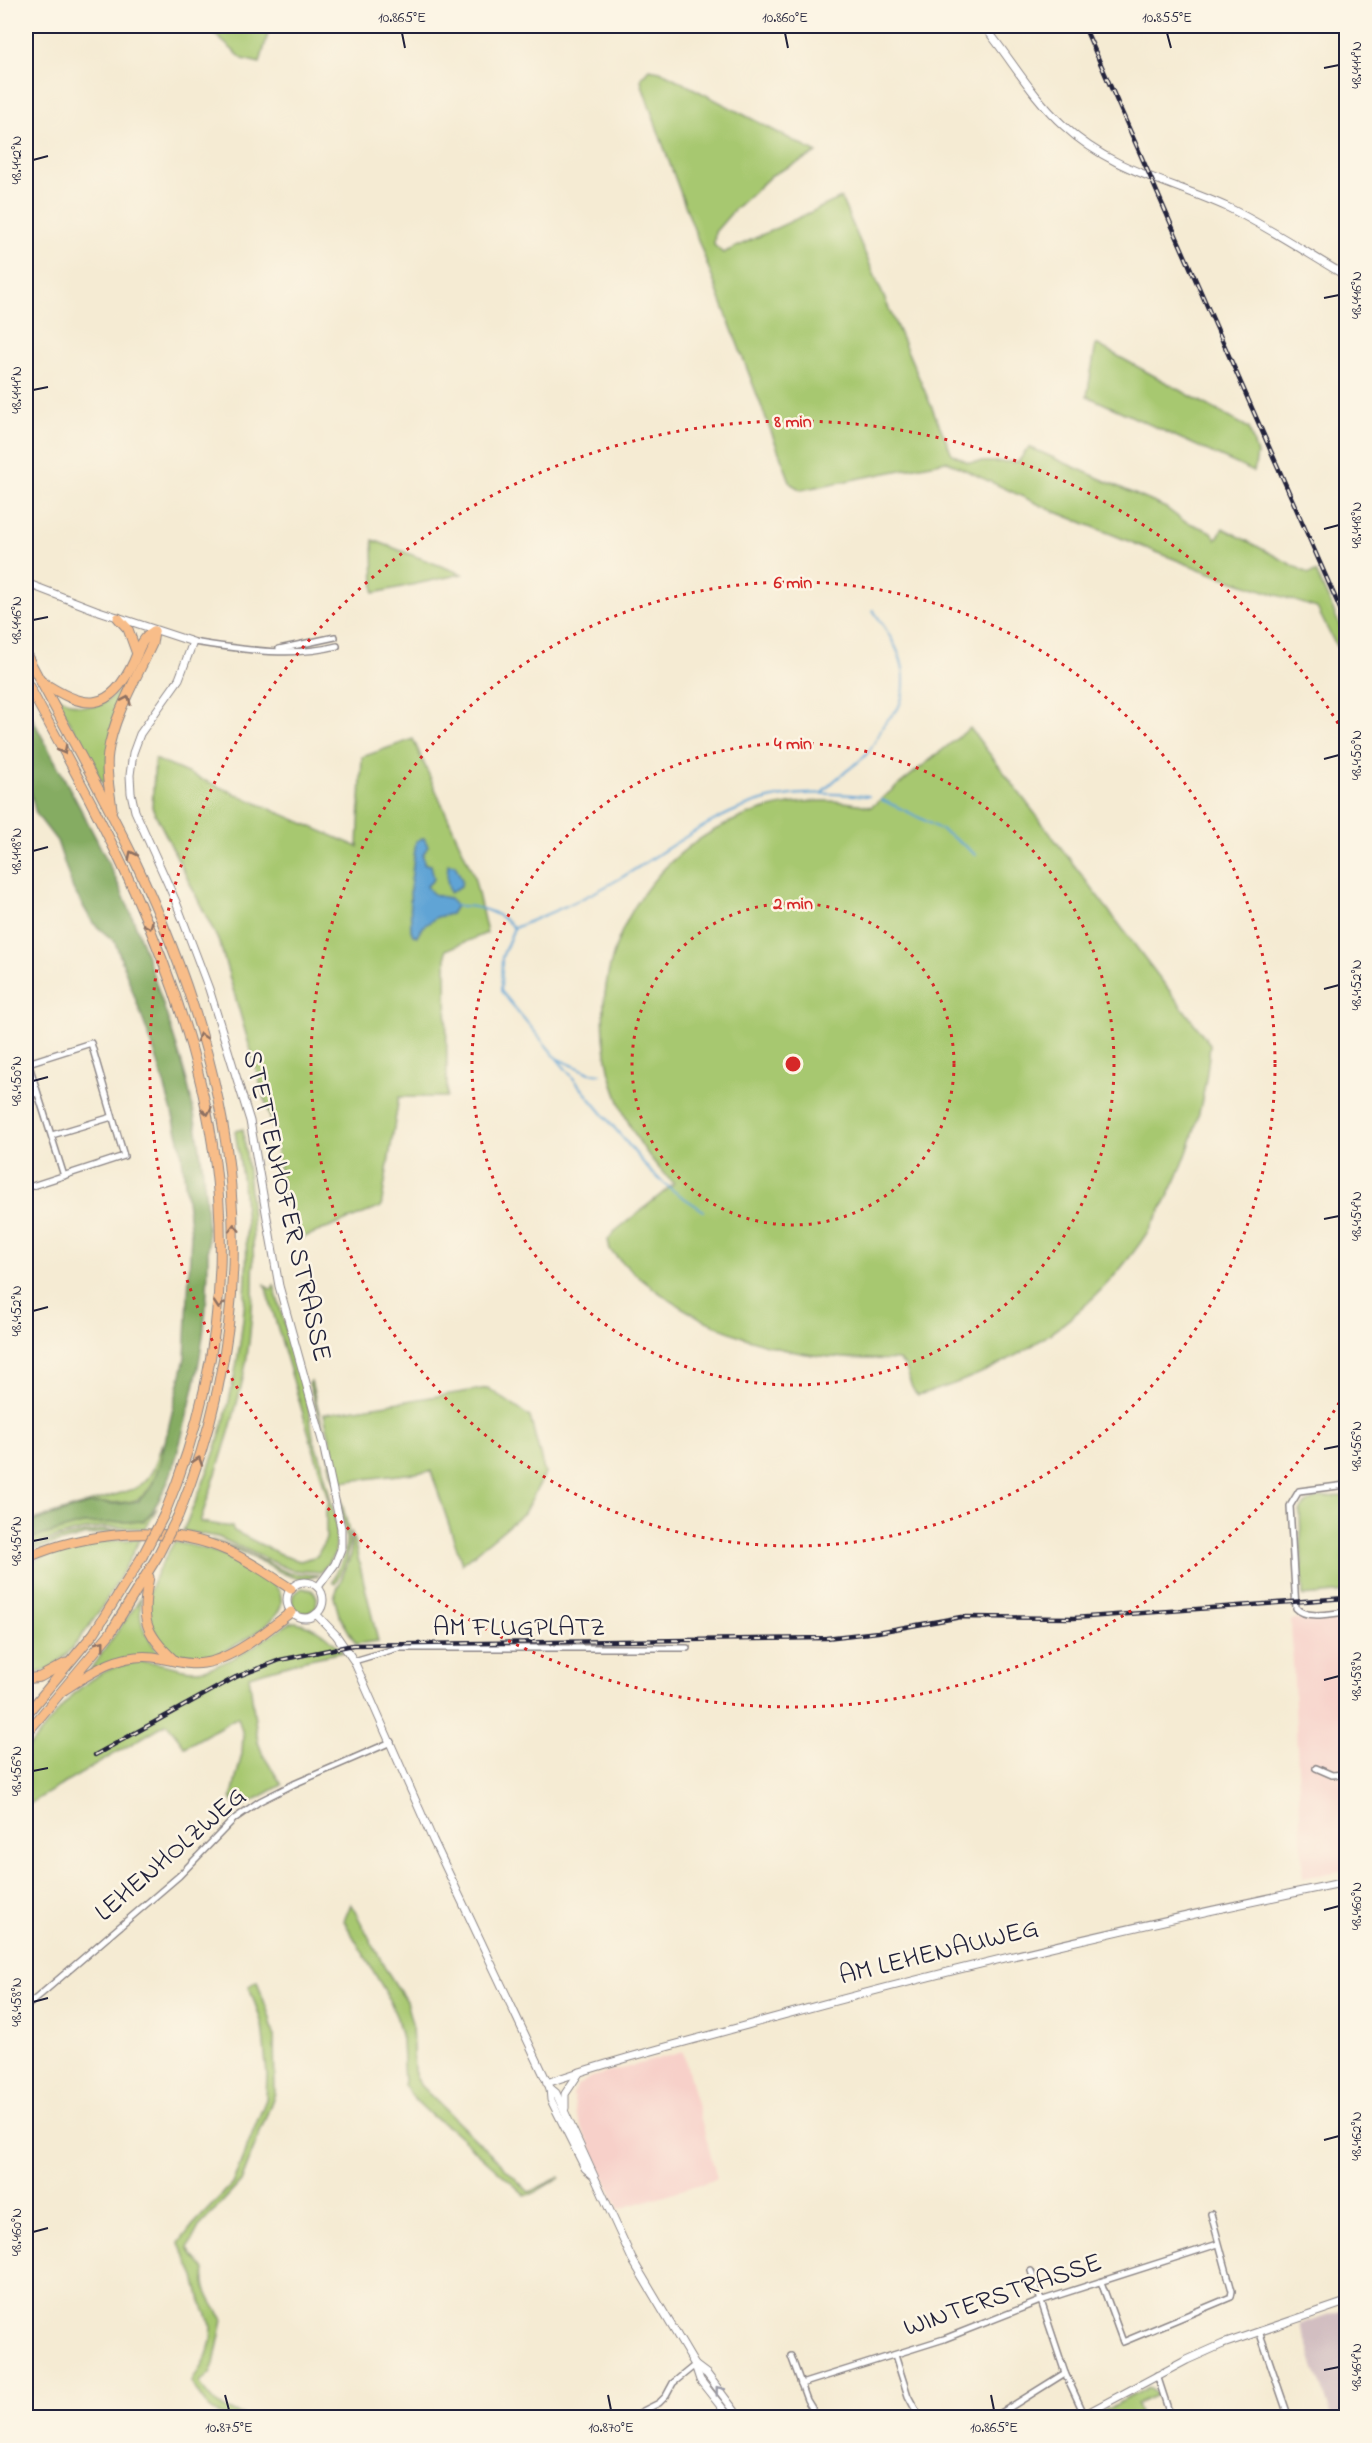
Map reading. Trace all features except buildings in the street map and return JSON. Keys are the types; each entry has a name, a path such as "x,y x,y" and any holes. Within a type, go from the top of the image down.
{"highway":[{"path":"118,618 128,629 137,654"},
{"path":"39,680 74,701 102,700 118,690 124,682 143,639 154,631"},
{"path":"113,818 107,774 108,753 113,731 152,644 154,631"},
{"path":"26,654 113,818 160,920 194,1013 217,1096 231,1185 234,1272 225,1354 205,1442 178,1516 151,1569 111,1632 26,1734"},
{"path":"26,681 102,824 148,924 185,1026 211,1133 219,1187 221,1234 216,1337 196,1425 164,1515 142,1557 105,1617 75,1657 26,1714"},
{"path":"26,1558 45,1550 105,1536 162,1535 189,1539 226,1550 259,1567 291,1589"},
{"path":"151,1569 144,1604 144,1617 152,1637 174,1660"},
{"path":"64,1690 92,1672 116,1661 139,1656 201,1664 220,1658 270,1629 291,1612"},
{"path":"26,1679 49,1673 75,1657"}],"street":[{"path":"984,26 1037,99 1064,127 1090,147 1143,176 1203,197 1238,213 1347,276"},
{"path":"26,583 154,631 193,642 309,652 337,646"},
{"path":"274,650 335,637"},
{"name":"STETTENHOFER STRASSE","path":"193,642 179,679 140,734 133,753 130,775 131,793 135,811 176,902 209,988 250,1121 279,1286 323,1444 341,1527 341,1549 335,1564 318,1587"},
{"path":"26,1188 124,1156 91,1043 28,1063"},
{"path":"26,1056 64,1176"},
{"path":"26,1097 37,1093"},
{"path":"52,1135 112,1117"},
{"path":"1347,1485 1299,1491 1290,1506 1295,1605 1299,1612 1311,1615 1347,1612"},
{"path":"303,1582 318,1587 323,1602 316,1614 303,1618 291,1612 287,1599 291,1589 303,1582"},
{"path":"316,1614 336,1635 354,1661 434,1840 549,2085 556,2093 566,2114 632,2259 695,2366 700,2380 730,2418"},
{"name":"AM FLUGPLATZ","path":"354,1661 398,1648 687,1648"},
{"name":"LEHENHOLZWEG","path":"26,2007 179,1876 234,1819 260,1801 294,1784 391,1742"},
{"path":"1316,1768 1332,1775 1347,1774"},
{"name":"AM LEHENAUWEG","path":"549,2085 579,2072 973,1965 1155,1922 1347,1882"},
{"path":"566,2114 565,2094 579,2072"},
{"path":"549,2085 551,2100 585,2168 592,2174"},
{"path":"1101,2282 1120,2339 1127,2342 1231,2297 1232,2291 1211,2214"},
{"name":"WINTERSTRASSE","path":"801,2384 944,2340 1040,2301 1218,2244"},
{"path":"1031,2271 1081,2416 1223,2344 1347,2302"},
{"path":"1259,2331 1289,2418"},
{"path":"895,2355 908,2396 920,2418"},
{"path":"791,2356 807,2400 818,2418"},
{"path":"637,2418 641,2412 659,2403 673,2383 695,2366"},
{"path":"695,2366 707,2374 740,2418"},
{"path":"993,2418 1065,2373"},
{"path":"1157,2376 1172,2418"}],"shaded area":[{"path":"1346,1617 1346,1870 1303,1878 1291,1620"},
{"path":"683,2052 717,2179 619,2209 577,2117 573,2095 578,2085 592,2077"},
{"path":"1346,2309 1346,2417 1332,2417 1300,2324"}],"green space":[{"path":"205,26 270,26 260,63 243,59"},
{"path":"649,69 660,71 817,153 772,175 734,210 715,232 714,245 723,253 841,198 952,454 968,462 1018,462 1029,447 1166,508 1182,520 1212,532 1216,540 1223,528 1309,574 1316,572 1346,639 1346,652 1336,646 1317,608 1207,572 1131,542 1051,510 946,461 801,490 791,484 696,236 642,85 641,78"},
{"path":"1096,344 1249,428 1257,454 1254,472 1087,396"},
{"path":"373,540 462,574 374,593"},
{"path":"142,656 114,720 103,784 54,693 69,702 83,706 107,701 126,682"},
{"path":"26,706 116,879 136,925 158,989 190,1094 203,1172 208,1251 204,1330 198,1369 173,1468 153,1509 144,1521 82,1524 26,1540 26,1524 85,1505 138,1501 151,1488 160,1463 185,1358 191,1234 181,1148 172,1112 157,1059 115,942 93,923 73,889 57,841 36,814 26,775"},
{"path":"970,728 1210,1044 1201,1107 1182,1165 1156,1219 1121,1268 1080,1310 1032,1346 978,1374 918,1395 912,1387 905,1367 898,1360 830,1357 790,1351 732,1333 705,1321 655,1289 631,1271 610,1250 608,1240 614,1232 674,1184 637,1138 614,1088 604,1035 607,981 622,931 650,885 690,846 742,817 773,807 822,801 871,807"},
{"path":"413,739 474,876 487,933 446,950 447,1097 399,1097 381,1207 302,1238 283,1194 274,1131 220,944 152,807 155,759 358,847 362,757"},
{"path":"243,1129 252,1216 253,1275 250,1333 237,1403 200,1522 232,1527 234,1531 284,1556 300,1561 317,1556 326,1539 326,1510 329,1502 265,1285 271,1290 274,1285 308,1406 313,1438 320,1455 337,1528 335,1553 321,1572 291,1570 218,1537 183,1531 219,1438 236,1369 244,1311 246,1223 235,1131"},
{"path":"311,1381 348,1527 347,1560 335,1584 332,1582 345,1554 346,1536 337,1484 332,1473 325,1437 309,1384"},
{"path":"488,1388 530,1417 545,1474 524,1513 462,1564 431,1471 340,1482 324,1414"},
{"path":"162,1443 161,1459 156,1475 144,1495 136,1500 80,1507 26,1524 26,1522 134,1489 150,1475"},
{"path":"1346,1496 1346,1592 1303,1596 1300,1512 1303,1506 1313,1499"},
{"path":"157,1508 146,1528 101,1527 71,1533 26,1547 26,1540 82,1524 144,1521"},
{"path":"101,1530 123,1530 87,1535 26,1552 26,1549 70,1536"},
{"path":"351,1531 378,1641 356,1644 339,1615 334,1597 351,1555"},
{"path":"140,1539 100,1610 74,1646 61,1660 48,1669 26,1675 26,1565 53,1553 82,1545"},
{"path":"211,1540 237,1548 289,1573 318,1575 310,1578 294,1577"},
{"path":"174,1542 232,1558 259,1572 280,1592 281,1606 276,1616 248,1638 212,1656 188,1659 167,1648 150,1621 147,1608 152,1583"},
{"path":"302,1588 312,1590 317,1597 316,1608 308,1613 297,1611 292,1604 293,1595"},
{"path":"141,1598 142,1623 159,1654 90,1670"},
{"path":"296,1622 322,1632 343,1652 249,1676 258,1742 263,1755 282,1785 238,1809 231,1799 242,1754 243,1735 238,1717 185,1747 167,1723 26,1806 26,1750 76,1692 95,1677 115,1667 136,1662 151,1662 191,1670 216,1666 238,1656 290,1623"},
{"path":"351,1904 406,2001 412,2024 414,2071 420,2085 529,2192 560,2177 532,2194 525,2195 414,2099 404,2085 402,2039 397,2018 385,1991 344,1921"},
{"path":"257,1981 274,2035 275,2093 241,2182 199,2227 188,2248 205,2269 206,2290 223,2320 214,2364 210,2373 200,2383 210,2397 221,2406 252,2417 240,2417 215,2412 203,2401 192,2382 207,2355 212,2327 201,2301 195,2277 179,2243 232,2184 266,2099 267,2075 262,2024 249,1986"},
{"path":"1149,2387 1157,2395 1137,2404 1141,2417 1104,2417 1102,2412"}],"water":[{"path":"424,838 428,846 423,855 424,864 431,865 434,879 427,886 434,894 450,898 456,906 451,914 437,917 424,926 417,936 413,935 411,930 410,889 416,841"},
{"path":"448,864 455,865 462,880 461,886 450,893 447,880"}],"waterway":[{"path":"821,794 866,754 900,704 904,678 899,654 873,610"},
{"path":"704,1211 672,1190 651,1172 501,991 502,957 514,928 606,886 702,827 737,810 769,799 797,794 826,793 869,796"},
{"path":"882,800 931,824 976,855"},
{"path":"456,906 488,911 502,918 514,928"},
{"path":"558,1059 590,1073 601,1074"}],"railway":[{"path":"1084,26 1346,622"},
{"path":"95,1755 236,1677 280,1660 353,1645 826,1638 878,1632 961,1617 1074,1618 1346,1598"}]}
